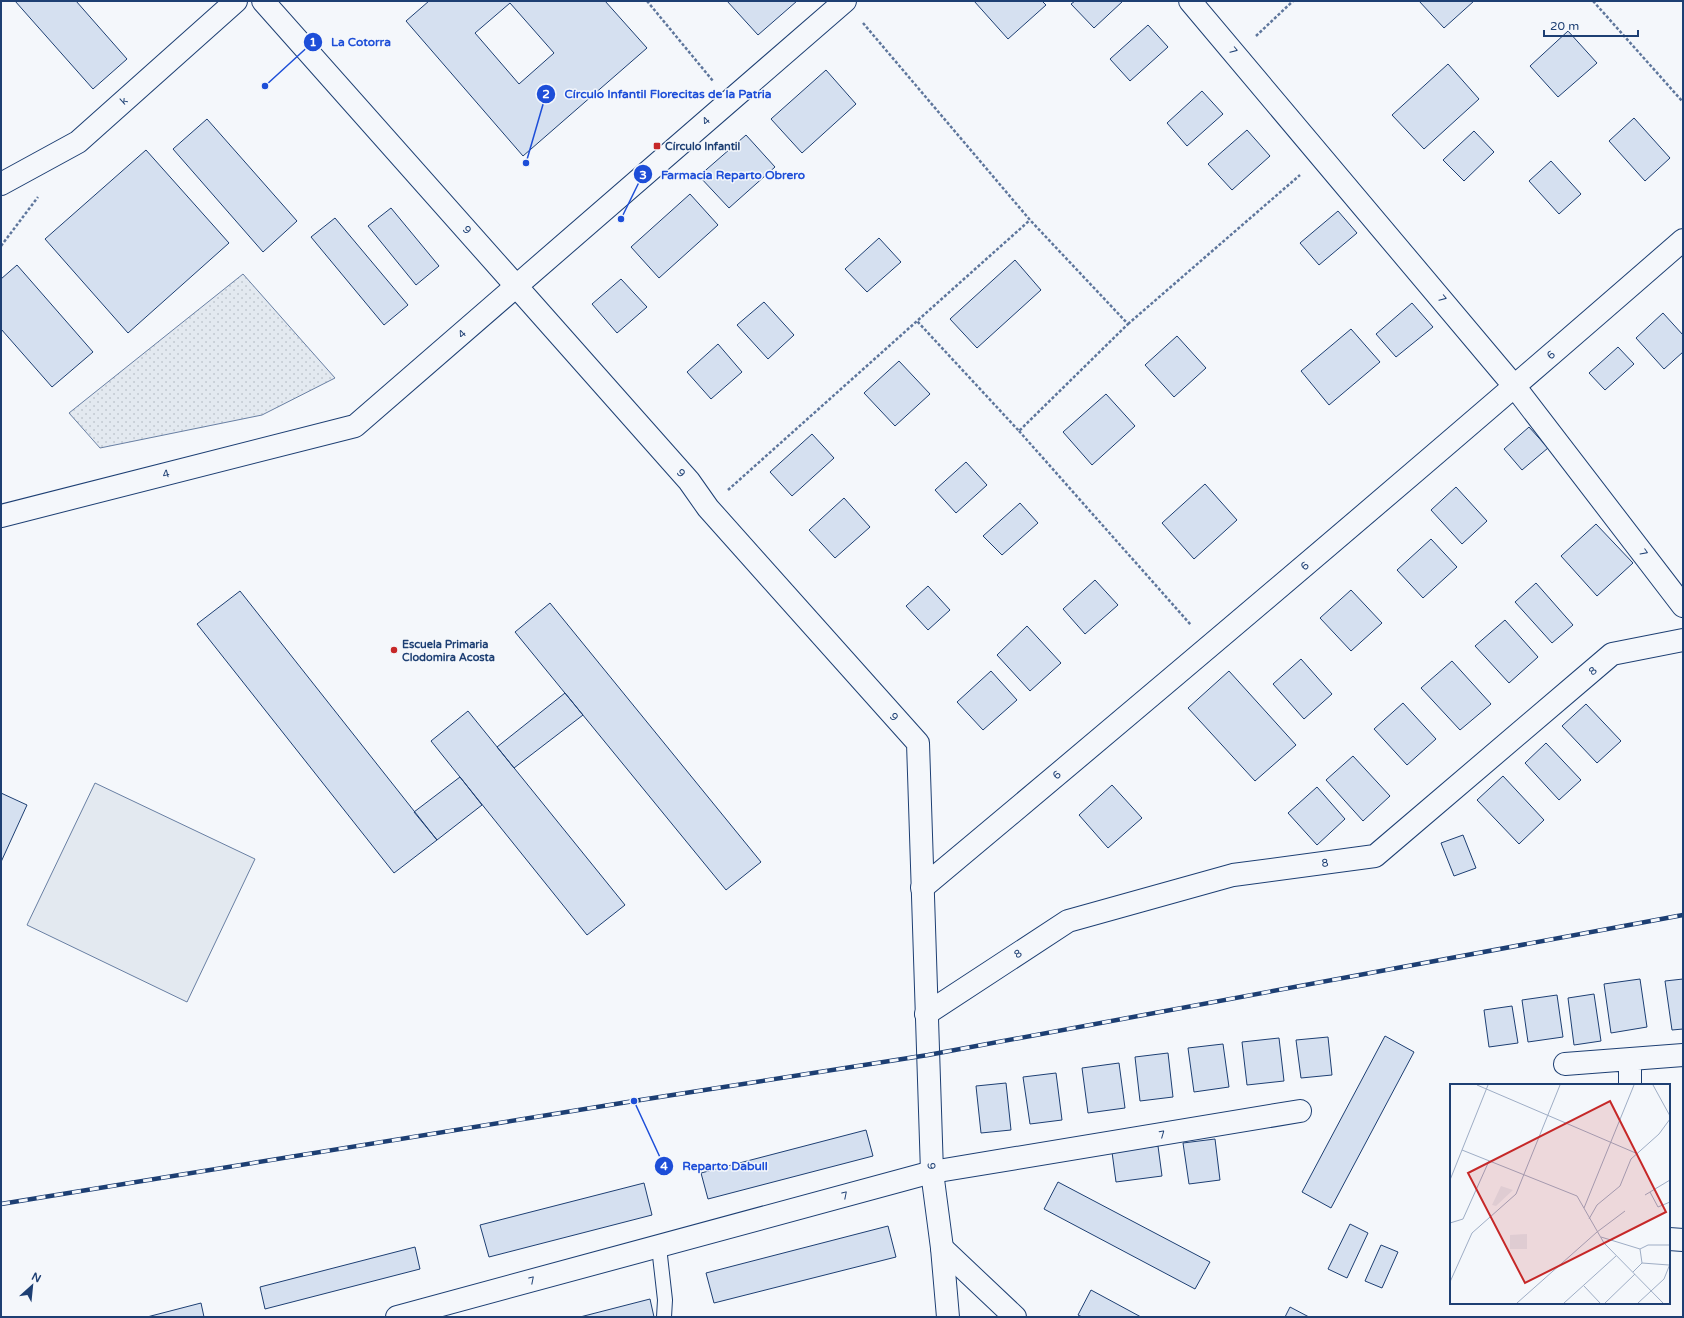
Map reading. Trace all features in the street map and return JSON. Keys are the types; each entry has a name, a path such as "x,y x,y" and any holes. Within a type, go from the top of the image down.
{"street":[{"name":"k","path":"1,184 78,142 236,1"},
{"name":"9","path":"263,1 689,481 708,508 918,744 926,1014"},
{"name":"4","path":"1,516 355,426 517,287 844,1"},
{"name":"7","path":"1190,1 1515,387 1683,606"},
{"name":"6","path":"922,888 1210,647 1515,387 1683,240"},
{"name":"8","path":"926,1014 1068,921 1233,875 1375,856 1612,654 1683,640"},
{"name":"6","path":"926,1014 932,1172 942,1248 948,1317"},
{"path":"1565,1064 1683,1055"},
{"path":"1630,1059 1630,1084"},
{"name":"7","path":"397,1317 932,1172 1300,1111"},
{"path":"1670,1239 1683,1240"},
{"path":"942,1248 1015,1317"}],"lane":[{"path":"659,1247 665,1300 664,1317"}],"path":[{"path":"646,1 729,101"},
{"path":"844,1 1030,220 1128,324"},
{"path":"1236,55 1293,1"},
{"path":"1593,1 1683,102"},
{"path":"1019,431 1128,324 1322,156"},
{"path":"708,508 1030,220"},
{"path":"917,321 1019,431 1210,647"}],"shaded area":[{"path":"243,274 335,378 262,415 100,448 69,413"},
{"path":"95,783 255,859 187,1002 27,925"}],"building":[{"path":"15,1 76,1 127,59 93,89"},
{"path":"429,1 605,1 647,48 523,156 406,21","holes":["510,3 554,53 519,84 475,33"]},
{"path":"727,1 797,1 758,35"},
{"path":"974,1 1042,1 1046,5 1008,39"},
{"path":"1075,1 1123,1 1094,28 1071,4"},
{"path":"1419,1 1474,1 1444,28"},
{"path":"1148,25 1168,47 1130,81 1110,59"},
{"path":"1568,31 1597,63 1558,97 1530,66"},
{"path":"1448,64 1479,99 1424,149 1392,115"},
{"path":"826,70 856,104 802,153 771,119"},
{"path":"1202,91 1223,114 1187,146 1167,123"},
{"path":"1634,118 1670,158 1645,181 1609,141"},
{"path":"207,119 297,221 263,252 173,149"},
{"path":"1247,130 1270,156 1232,190 1208,164"},
{"path":"1474,131 1494,152 1464,181 1443,160"},
{"path":"746,135 775,167 729,208 699,176"},
{"path":"146,150 229,243 128,333 45,239"},
{"path":"1551,161 1581,194 1559,214 1529,181"},
{"path":"690,194 718,225 659,278 631,247"},
{"path":"391,208 439,266 416,285 368,226"},
{"path":"1338,211 1357,233 1319,265 1300,243"},
{"path":"335,218 408,305 384,325 311,237"},
{"path":"879,238 901,262 867,292 845,269"},
{"path":"1015,260 1041,290 977,348 950,319"},
{"path":"17,265 93,352 52,387 1,329 1,279"},
{"path":"621,279 647,307 617,333 592,304"},
{"path":"764,302 794,335 768,359 737,325"},
{"path":"1412,303 1433,327 1396,357 1376,334"},
{"path":"1663,313 1683,335 1683,352 1664,369 1636,338"},
{"path":"1351,329 1380,362 1329,405 1301,371"},
{"path":"1177,336 1206,368 1174,397 1145,365"},
{"path":"718,344 742,372 711,399 687,372"},
{"path":"1618,347 1634,364 1605,390 1589,373"},
{"path":"899,361 930,394 895,426 864,393"},
{"path":"1106,394 1135,426 1092,465 1063,432"},
{"path":"1529,427 1548,448 1522,470 1504,449"},
{"path":"812,434 834,458 792,496 770,472"},
{"path":"966,462 987,485 956,513 935,490"},
{"path":"1205,484 1237,520 1194,559 1162,523"},
{"path":"1456,487 1487,521 1462,544 1431,510"},
{"path":"844,498 870,527 835,558 809,530"},
{"path":"1020,503 1038,523 1002,555 983,536"},
{"path":"1596,524 1633,563 1597,596 1561,556"},
{"path":"1431,539 1457,567 1423,598 1397,570"},
{"path":"1095,580 1118,605 1085,634 1063,609"},
{"path":"1536,583 1573,625 1552,643 1515,602"},
{"path":"928,586 950,610 928,630 906,606"},
{"path":"1351,590 1382,623 1351,651 1320,618"},
{"path":"240,591 437,840 394,873 197,624"},
{"path":"550,603 761,862 726,890 515,632"},
{"path":"1505,620 1538,657 1509,683 1475,646"},
{"path":"1027,626 1061,663 1030,691 997,655"},
{"path":"1301,659 1332,694 1304,719 1273,684"},
{"path":"1452,661 1491,704 1460,730 1421,688"},
{"path":"991,671 1017,700 983,730 957,702"},
{"path":"1229,671 1296,745 1255,781 1188,708"},
{"path":"565,693 583,715 514,768 497,747"},
{"path":"1403,703 1436,739 1407,765 1374,729"},
{"path":"1586,704 1621,741 1597,763 1562,726"},
{"path":"468,711 625,905 587,935 431,741"},
{"path":"1546,743 1581,780 1559,800 1525,763"},
{"path":"1353,756 1390,796 1363,821 1326,780"},
{"path":"1503,776 1544,820 1519,844 1477,800"},
{"path":"460,777 482,805 437,840 414,812"},
{"path":"1112,785 1142,818 1108,848 1079,815"},
{"path":"1317,787 1345,819 1317,845 1288,813"},
{"path":"1,793 27,805 1,862"},
{"path":"1463,835 1476,868 1454,876 1441,843"},
{"path":"1640,979 1647,1027 1611,1033 1604,984"},
{"path":"1683,979 1683,1029 1672,1030 1665,981"},
{"path":"1594,994 1601,1041 1574,1045 1568,998"},
{"path":"1557,995 1563,1037 1528,1042 1522,1000"},
{"path":"1512,1006 1518,1043 1489,1047 1484,1010"},
{"path":"1385,1036 1414,1052 1331,1208 1302,1192"},
{"path":"1328,1037 1332,1075 1301,1078 1296,1040"},
{"path":"1279,1038 1284,1081 1247,1085 1242,1042"},
{"path":"1223,1044 1229,1087 1194,1092 1188,1048"},
{"path":"1168,1053 1173,1097 1140,1101 1135,1057"},
{"path":"1119,1063 1125,1108 1088,1113 1082,1068"},
{"path":"1056,1073 1062,1120 1030,1124 1023,1077"},
{"path":"1006,1083 1011,1130 981,1133 976,1086"},
{"path":"866,1130 873,1156 708,1199 701,1173"},
{"path":"1215,1139 1220,1180 1189,1184 1183,1143"},
{"path":"1158,1146 1162,1176 1116,1182 1112,1152"},
{"path":"1058,1182 1210,1262 1195,1289 1044,1209"},
{"path":"644,1183 652,1215 489,1257 480,1225"},
{"path":"1350,1224 1368,1233 1347,1278 1328,1269"},
{"path":"888,1226 896,1257 714,1303 706,1273"},
{"path":"1381,1245 1398,1252 1382,1288 1365,1281"},
{"path":"415,1247 420,1269 265,1309 260,1287"},
{"path":"1091,1290 1141,1317 1082,1317 1078,1315"},
{"path":"650,1299 654,1317 580,1317"},
{"path":"201,1303 204,1317 147,1317"},
{"path":"1290,1307 1309,1317 1285,1317"}],"railway":[{"path":"1,1204 634,1101 928,1055 1683,915"}],"place":[{"name":"La Cotorra","path":"265,86"},
{"name":"Círculo Infantil","path":"657,146"},
{"name":"Círculo Infantil Florecitas de la Patria","path":"526,163"},
{"name":"Farmacia Reparto Obrero","path":"621,219"},
{"name":"Escuela Primaria Clodomira Acosta","path":"394,650"},
{"name":"Reparto Dabull","path":"634,1101"}]}
